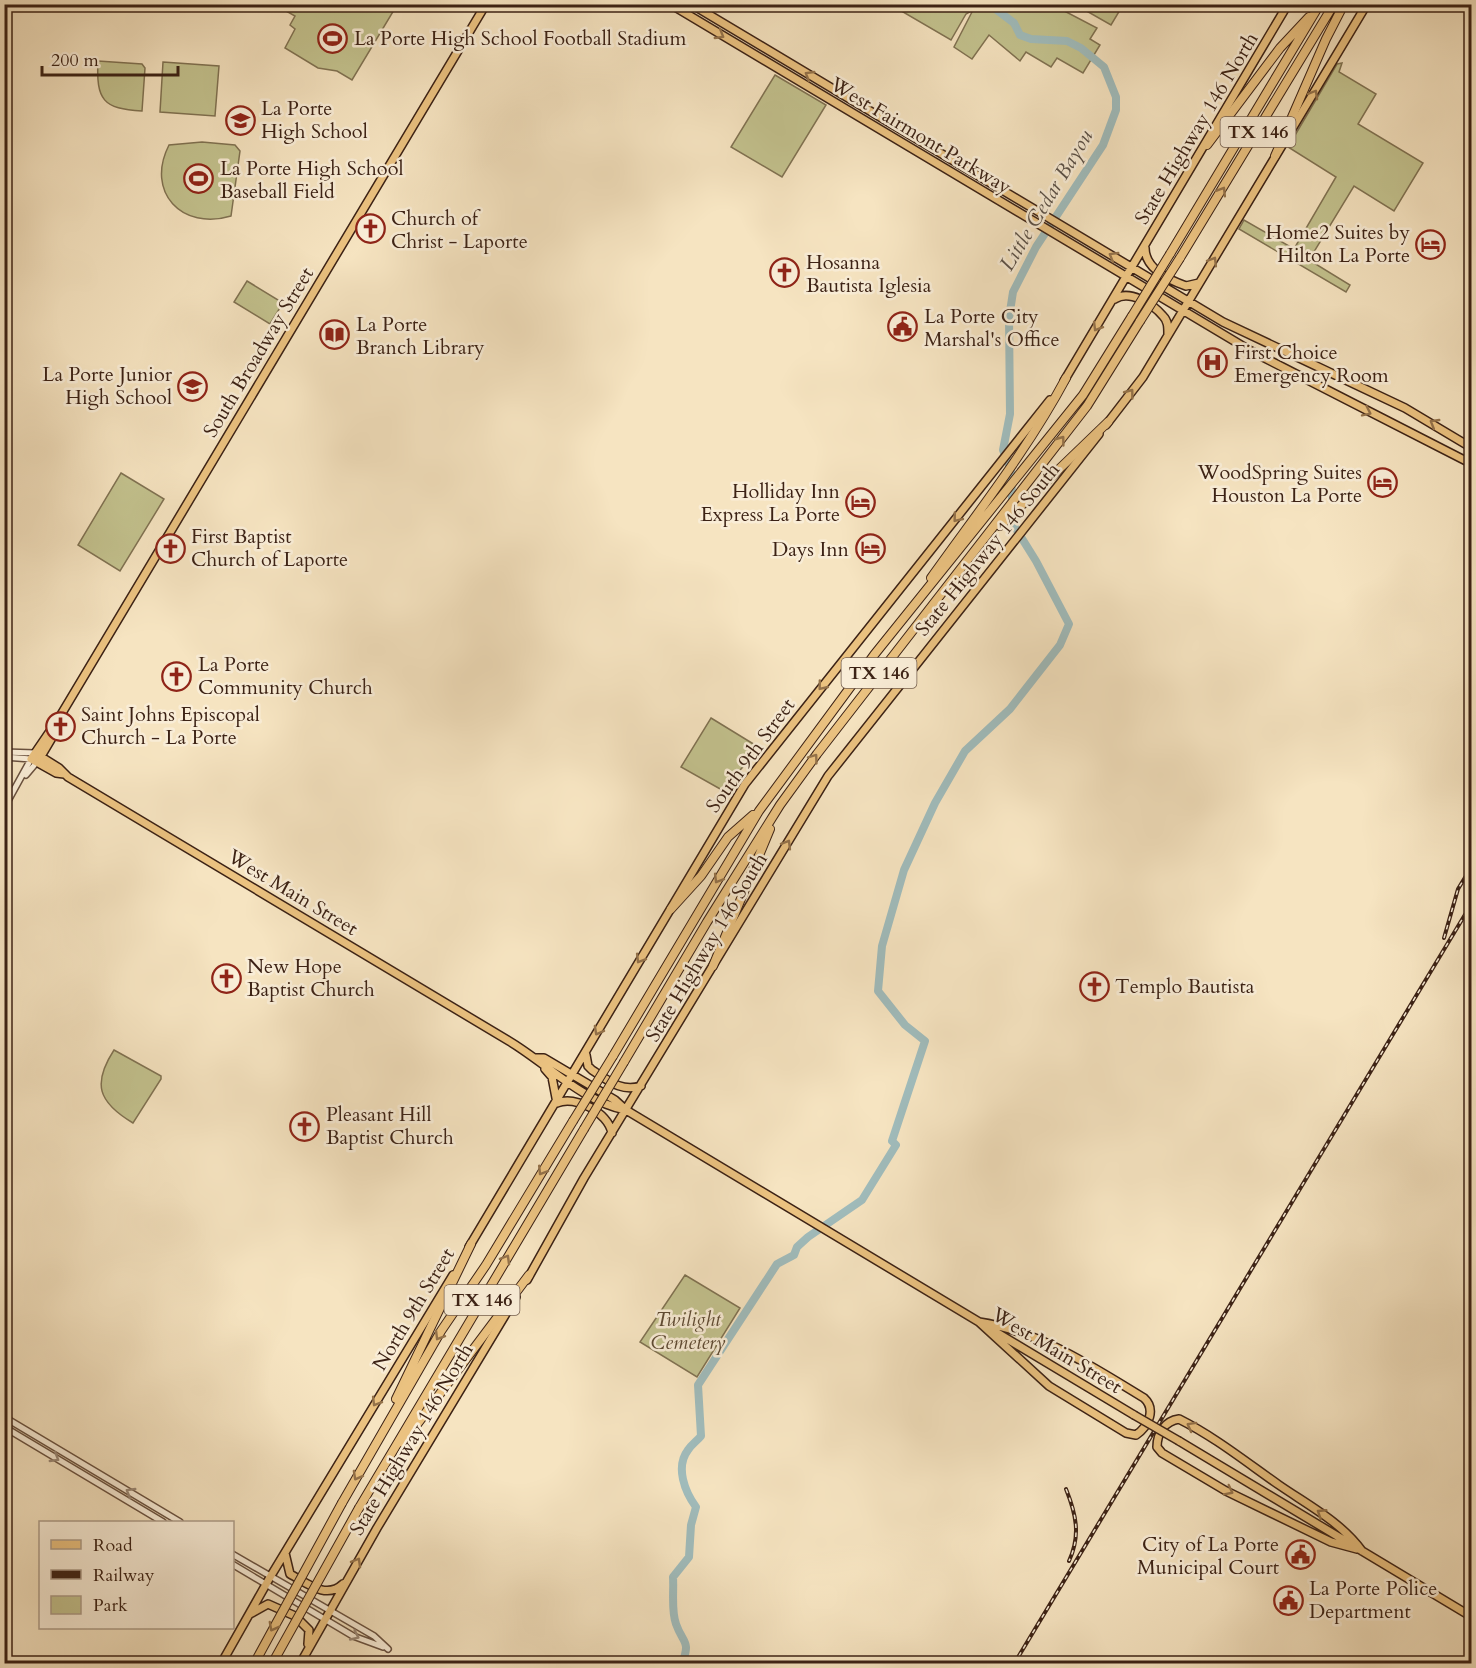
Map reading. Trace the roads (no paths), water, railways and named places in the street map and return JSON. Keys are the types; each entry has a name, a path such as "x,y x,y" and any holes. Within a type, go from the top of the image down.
{"highway":[{"path":"1207,145 1280,48 1320,4"},
{"name":"TX 146","path":"255,1664 342,1503 441,1331 486,1265 759,811 874,655 1083,395 1320,4"},
{"name":"TX 146","path":"272,1664 359,1508 780,805 817,754 1001,522 1087,406 1334,4"},
{"path":"1275,156 1344,4"},
{"path":"874,655 1019,458 1043,422 1066,378"},
{"path":"1001,522 1108,422"},
{"path":"713,966 780,805"},
{"path":"671,909 701,876 728,837 759,811"},
{"path":"372,1450 471,1244"},
{"path":"381,1473 529,1275"}],"main road":[{"name":"South Broadway Street","path":"36,758 56,731 60,718 486,4"},
{"name":"West Fairmont Parkway","path":"670,4 1183,311 1313,385 1472,464"},
{"name":"West Fairmont Parkway","path":"691,4 1189,302 1257,340 1405,408 1472,448"},
{"name":"State Highway 146 North","path":"1132,268 1207,145 1288,4"},
{"name":"State Highway 146 South","path":"626,1110 828,776 1143,377 1367,4"},
{"path":"832,102 838,92"},
{"path":"1066,242 1074,232"},
{"path":"1145,246 1147,260 1153,269 1186,286 1199,283"},
{"path":"1066,378 1132,268"},
{"path":"1113,301 1120,296 1133,296 1163,315 1168,323 1168,334"},
{"name":"South 9th Street","path":"571,1078 744,784 1013,449 1066,378"},
{"name":"West Main Street","path":"36,758 56,773 64,774 536,1058 544,1058 571,1078 615,1100 626,1110 1472,1617"},
{"path":"586,1052 588,1066 622,1089 629,1090 641,1086"},
{"path":"536,1058 552,1077 557,1103 569,1098 576,1100 606,1119 612,1133"},
{"name":"North 9th Street","path":"285,1553 571,1078"},
{"name":"State Highway 146 North","path":"300,1664 346,1581 626,1110"},
{"path":"979,1322 1003,1326 1045,1343 1080,1360 1144,1398 1150,1404 1152,1411 1142,1430 1136,1435 1126,1433 1049,1386 979,1322"},
{"path":"1179,1419 1193,1426 1246,1459 1334,1522 1350,1535 1360,1550 1323,1538 1226,1491 1178,1463 1157,1447 1160,1432 1166,1424 1179,1419"},
{"path":"221,1664 285,1553"},
{"path":"285,1553 290,1574 320,1590 329,1592 338,1589 346,1581"},
{"path":"248,1616 262,1604 268,1604 295,1616 309,1630 308,1650"}],"street":[{"path":"4,754 36,758 4,808"},
{"path":"4,1417 178,1521"},
{"path":"4,1427 161,1521"},
{"path":"234,1555 374,1636 387,1649 353,1636 234,1565"}],"waterway":[{"name":"Little Cedar Bayou","path":"682,1664 686,1646 674,1619 673,1577 689,1557 691,1525 696,1507 685,1487 682,1464 690,1448 701,1436 698,1385 777,1264 794,1255 797,1247 808,1237 862,1200 896,1145 892,1141 925,1041 905,1025 878,991 882,946 904,870 935,803 965,751 1010,709 1060,645 1069,624 1036,561 1013,524 1011,470 1003,450 1010,414 1009,318 1013,292 1036,247 1103,145 1116,110 1116,97 1104,67 1081,48 1067,41 1031,39 1020,35 1014,23 989,4"}],"railway":[{"path":"1444,938 1458,889 1472,866"},
{"path":"1014,1664 1472,903"},
{"path":"1066,1489 1076,1525 1075,1542 1069,1561"}],"place":[{"name":"La Porte High School Football Stadium","path":"333,38"},
{"name":"La Porte High School","path":"240,120"},
{"name":"La Porte High School Baseball Field","path":"199,179"},
{"name":"Church of Christ - Laporte","path":"370,229"},
{"name":"Home2 Suites by Hilton La Porte","path":"1431,244"},
{"name":"Hosanna Bautista Iglesia","path":"785,273"},
{"name":"La Porte City Marshal's Office","path":"903,327"},
{"name":"La Porte Branch Library","path":"335,335"},
{"name":"First Choice Emergency Room","path":"1213,363"},
{"name":"La Porte Junior High School","path":"193,386"},
{"name":"WoodSpring Suites Houston La Porte","path":"1383,483"},
{"name":"Holliday Inn Express La Porte","path":"861,503"},
{"name":"First Baptist Church of Laporte","path":"170,548"},
{"name":"Days Inn","path":"870,549"},
{"name":"La Porte Community Church","path":"177,676"},
{"name":"Saint Johns Episcopal Church - La Porte","path":"60,726"},
{"name":"New Hope Baptist Church","path":"226,978"},
{"name":"Templo Bautista","path":"1094,986"},
{"name":"Pleasant Hill Baptist Church","path":"305,1126"},
{"name":"City of La Porte Municipal Court","path":"1300,1555"},
{"name":"La Porte Police Department","path":"1288,1600"}],"park label":[{"name":"Twilight Cemetery","path":"688,1330"}]}
